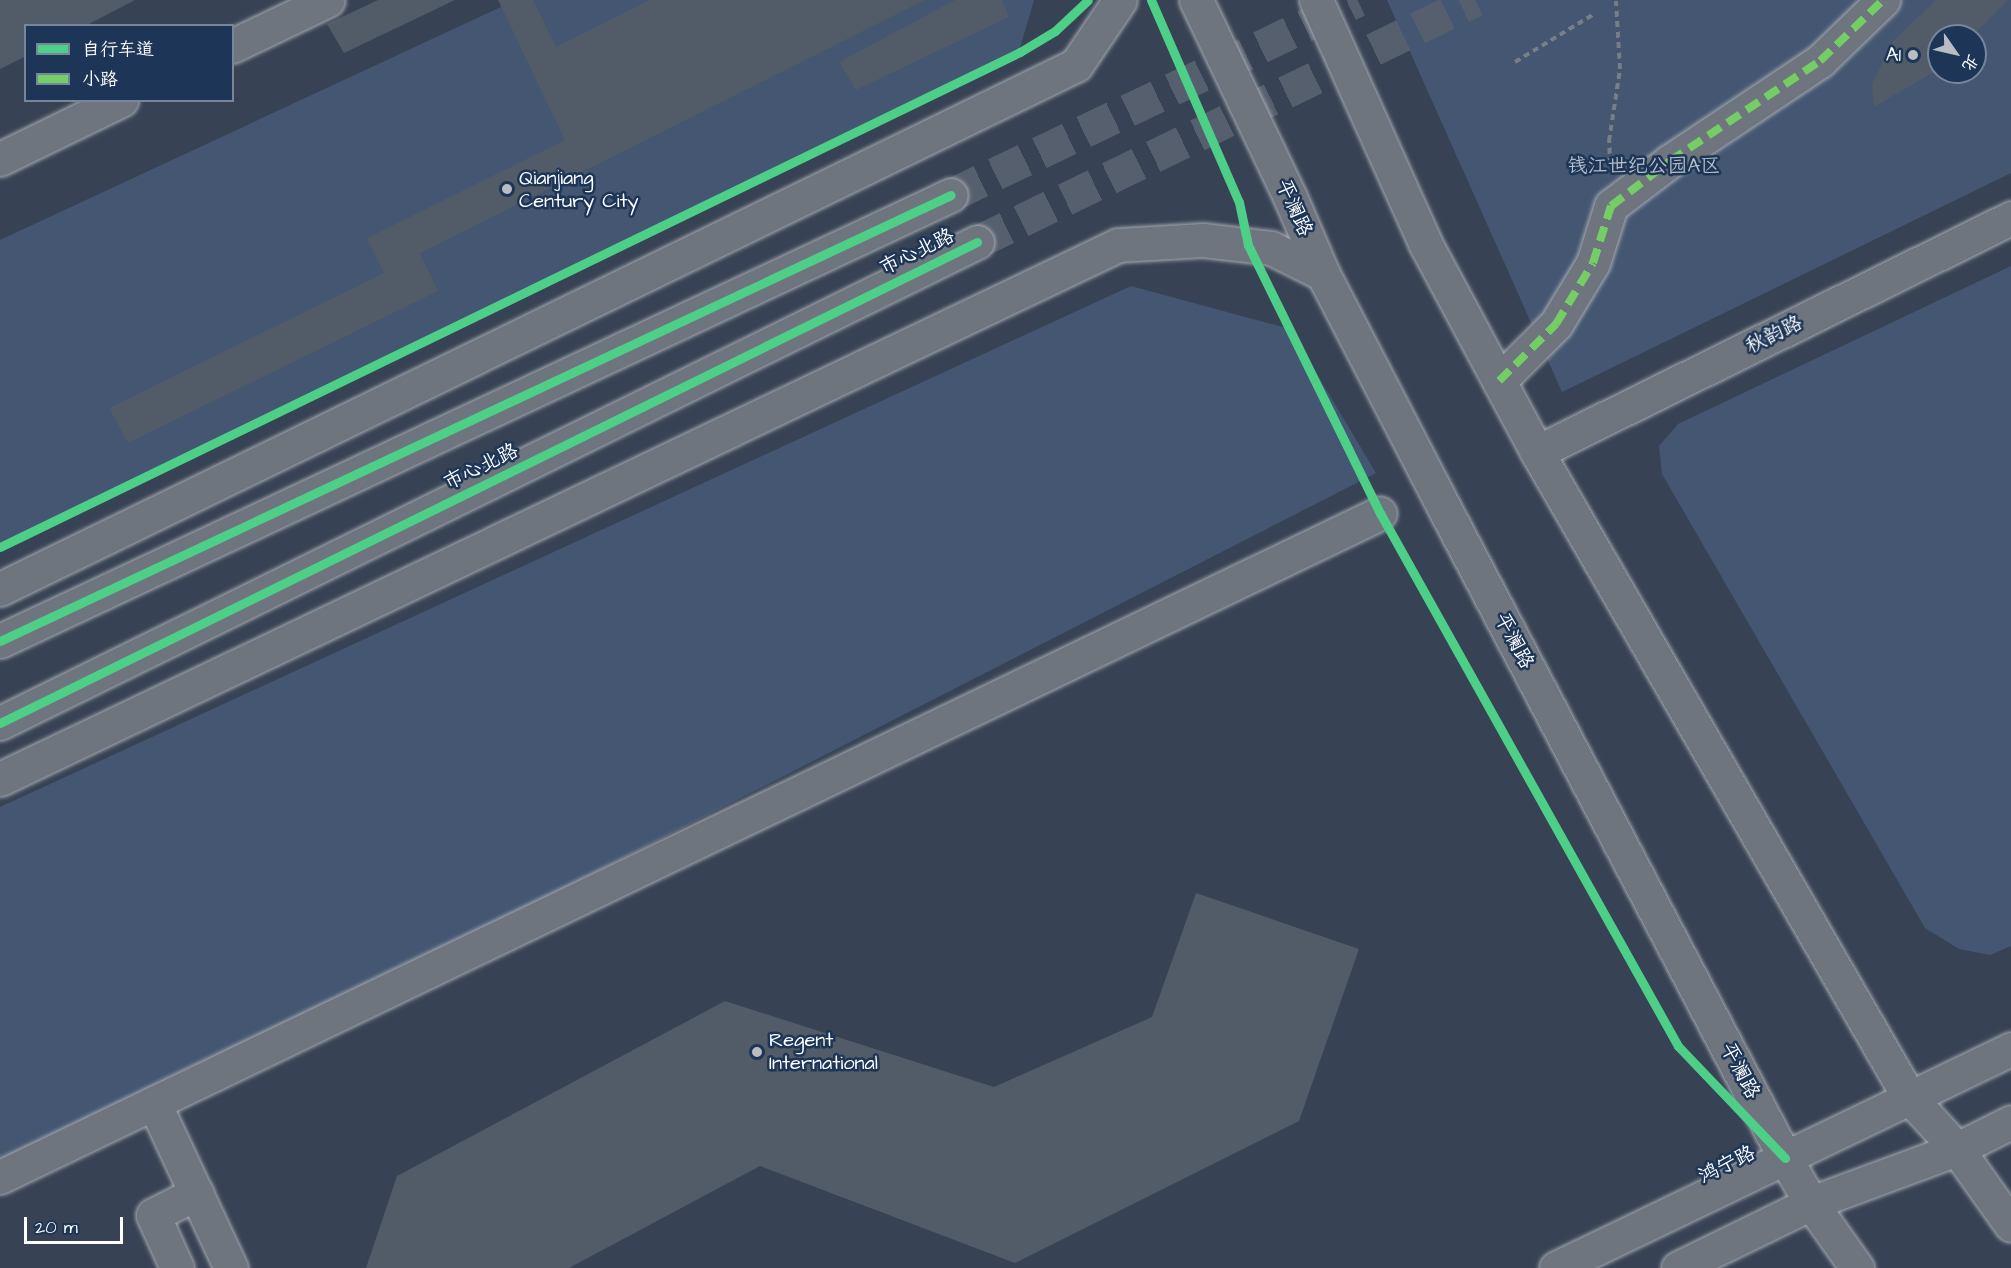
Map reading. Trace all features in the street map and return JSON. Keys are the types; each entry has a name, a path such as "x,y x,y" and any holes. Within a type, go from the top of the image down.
{"main road":[{"path":"234,45 328,0"},
{"path":"0,589 1077,65 1120,0"},
{"name":"平澜路","path":"1196,0 1290,197 1323,274 1785,1158 1810,1203 1857,1268"},
{"path":"1316,0 1425,243 1537,452 1909,1097 1957,1149 2011,1225"},
{"path":"1498,381 1556,324 1593,264 1611,206 1670,161 1820,61 1883,0"},
{"path":"0,159 117,102"},
{"name":"市心北路","path":"0,641 951,195"},
{"name":"秋韵路","path":"1537,452 2011,218"},
{"path":"0,779 1118,245 1203,240 1271,248 1323,274"},
{"name":"市心北路","path":"0,723 977,242"},
{"path":"0,1178 1380,513"},
{"name":"鸿宁路","path":"1556,1268 2011,1049"},
{"path":"154,1103 231,1268"},
{"path":"1678,1268 1810,1203 1957,1149 2011,1122"},
{"path":"177,1268 153,1215 197,1193"}],"path":[{"path":"1611,206 1609,141 1620,69 1616,1"},
{"path":"1515,62 1594,14"}],"green space":[{"path":"516,0 1034,0 1020,48 0,551 0,240"},
{"name":"钱江世纪公园A区","path":"1387,0 2011,0 2011,173 1562,392"},
{"path":"2011,266 2011,946 1990,955 1959,949 1925,928 1662,474 1659,446 1678,424"},
{"path":"1131,286 1290,329 1376,473 0,1177 0,807"}],"building":[{"path":"0,0 135,0 89,24 24,24 24,57 0,69"},
{"path":"378,0 455,0 344,53 327,24"},
{"name":"Qianjiang Century City","path":"498,0 533,0 556,47 650,0 925,0 420,253 438,291 128,443 109,408 384,273 367,238 565,140"},
{"path":"955,0 1002,0 1009,17 856,90 839,62"},
{"name":"A1","path":"1936,0 2008,0 1984,24 1927,24 1927,76 1874,107 1872,84 1893,41"},
{"name":"Regent International","path":"1196,893 1359,949 1299,1121 1015,1263 760,1166 569,1268 366,1268 397,1176 725,1001 994,1087 1152,1017"}],"tunnel":[{"path":"951,195 1358,0"},
{"path":"977,242 1475,0"}],"marked path":[{"path":"1499,381 1556,324 1593,263 1611,206 1670,161 1820,61 1883,0"}],"cycle path":[{"path":"0,547 1020,52 1055,31 1088,0"},
{"path":"1151,0 1239,202 1248,245 1380,513 1678,1046 1785,1158"},
{"path":"0,641 951,195"},
{"path":"0,723 977,242"}],"place":[{"name":"A1","path":"1913,55"},
{"name":"Qianjiang Century City","path":"507,189"},
{"name":"Regent International","path":"757,1052"}]}
